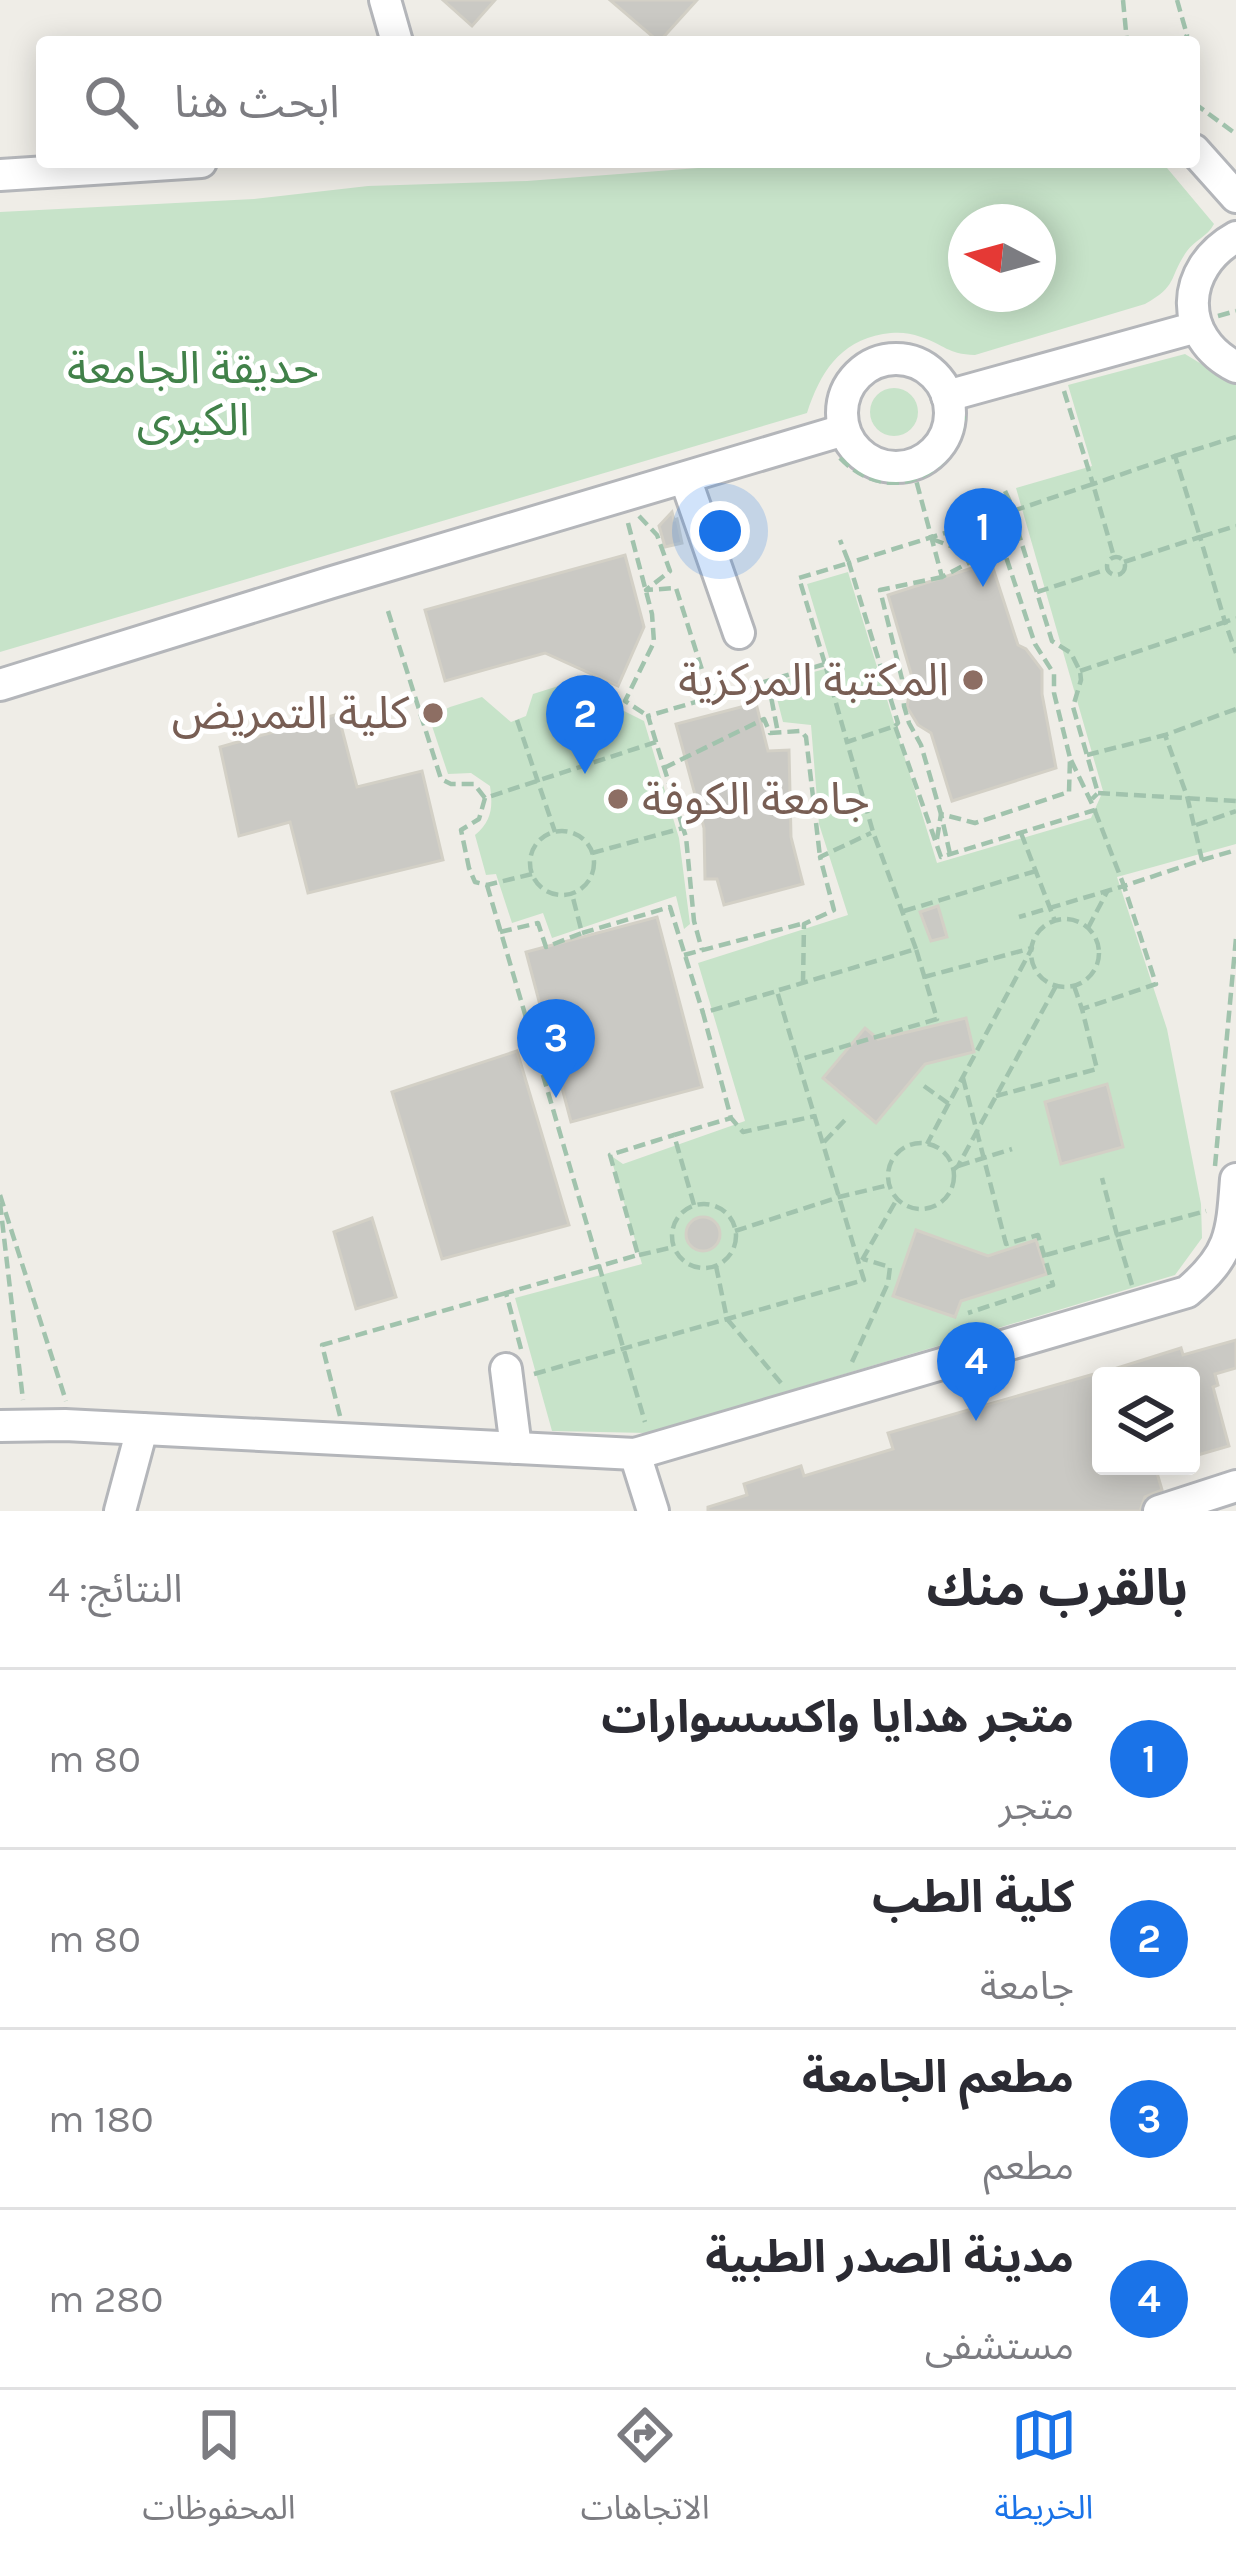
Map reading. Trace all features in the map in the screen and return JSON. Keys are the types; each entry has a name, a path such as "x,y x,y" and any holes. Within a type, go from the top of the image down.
{"lane":[{"path":"385,0 395,36"},
{"path":"1200,157 1236,197"},
{"path":"0,175 108,168"},
{"path":"1236,237 1216,249 1202,266 1192,307 1208,322 1207,346 1236,367"},
{"path":"958,404 924,367 888,359 870,365 846,393 844,430 864,457 914,473 939,445 958,404 1208,322"},
{"path":"0,686 844,430"},
{"path":"685,478 739,633"},
{"path":"12,1416 142,1430 516,1448 685,1442 1186,1292 1224,1253 1233,1221 1225,1174"},
{"path":"516,1448 519,1367"},
{"path":"119,1511 142,1430"},
{"path":"641,1444 653,1511"},
{"path":"1171,1509 1236,1486"}],"path":[{"path":"1123,0 1126,36"},
{"path":"1177,0 1186,36"},
{"path":"1200,108 1236,134"},
{"path":"1208,322 1236,311"},
{"path":"1061,383 1114,557 1124,562 1236,526"},
{"path":"942,577 914,473 941,465 961,434 964,413 958,404"},
{"path":"798,1060 937,1019 873,832 799,578 932,539 1236,437"},
{"path":"1175,456 1236,653"},
{"path":"1005,490 1052,641 1071,653 1080,671 1073,707 1098,793"},
{"path":"646,590 670,572 657,535 630,512 654,642 625,701 648,716 686,837 694,921 702,950"},
{"path":"932,539 980,556"},
{"path":"840,540 898,723 847,742"},
{"path":"941,814 975,823 1070,792 1070,758 1054,674 1035,644 1002,544 942,577 880,590 904,706 921,745 950,854"},
{"path":"1108,569 1114,557"},
{"path":"1108,569 1120,574 1124,562"},
{"path":"1037,592 1108,569"},
{"path":"646,590 676,588 711,698"},
{"path":"388,611 441,779 474,784 484,798 479,819 461,830 475,882 487,885 532,874"},
{"path":"1080,671 1236,618"},
{"path":"648,716 825,664"},
{"path":"768,681 778,733"},
{"path":"1087,755 1165,735 1236,709"},
{"path":"664,768 764,719 770,734 801,731 806,737 820,857 834,910 804,923 684,955"},
{"path":"517,720 555,832"},
{"path":"895,726 941,857 1095,810"},
{"path":"1165,735 1187,796 1202,860"},
{"path":"484,798 656,742"},
{"path":"1070,758 1092,799 1156,984 1082,1009"},
{"path":"1092,799 1098,793 1236,801"},
{"path":"1194,826 1236,811"},
{"path":"936,843 941,814"},
{"path":"592,854 682,828"},
{"path":"555,832 581,838 592,854 590,878 572,894 545,890 532,874 534,849 555,832"},
{"path":"820,857 873,832"},
{"path":"1021,833 1055,921"},
{"path":"1019,917 1236,850"},
{"path":"902,911 1036,871"},
{"path":"487,885 623,1349 641,1444"},
{"path":"1088,928 1108,890"},
{"path":"572,894 582,934"},
{"path":"500,932 538,923 546,947 670,907 731,1118 743,1132 815,1116"},
{"path":"927,1144 1042,929 1055,921 1072,920 1088,928 1099,947 1098,962 1092,974 1074,986 1056,986 1037,972 1032,948"},
{"path":"802,983 804,923"},
{"path":"1225,1174 1221,1128 1236,938"},
{"path":"924,976 1032,948"},
{"path":"703,1013 916,949"},
{"path":"956,1168 944,1153 918,1143 900,1150 890,1166 890,1185 897,1199 916,1208 936,1205 950,1190 956,1168 1056,986"},
{"path":"996,1096 1097,1069 1074,986"},
{"path":"506,1293 519,1367 623,1349 864,1280 777,991"},
{"path":"963,1078 1006,1244 1038,1235 1053,1285 968,1313"},
{"path":"924,1086 949,1104"},
{"path":"638,1255 610,1155 731,1118"},
{"path":"823,1143 845,1120"},
{"path":"674,1135 695,1206"},
{"path":"956,1168 1012,1149"},
{"path":"1045,1255 1117,1235 1102,1178"},
{"path":"735,1231 890,1185"},
{"path":"0,1195 68,1408"},
{"path":"861,1262 897,1199"},
{"path":"0,1203 12,1416"},
{"path":"695,1206 725,1212 735,1231 732,1252 716,1266 696,1267 674,1247 678,1218 695,1206"},
{"path":"341,1421 322,1345 674,1247"},
{"path":"846,1375 888,1283 890,1267 861,1262"},
{"path":"716,1266 727,1319 789,1392"}],"green space":[{"name":"حديقة الجامعة الكبرى","path":"697,168 1167,168 1214,224 1187,251 1168,286 1145,304 975,355 907,333 868,338 833,361 807,413 0,652 0,212 254,199 368,186 527,181"},
{"path":"1185,354 1236,385 1236,844 1117,877 1167,1029 1201,1204 1202,1238 1175,1275 648,1433 552,1431 515,1298 642,1264 610,1155 623,1164 745,1121 698,963 848,915 819,824 811,725 783,722 773,683 832,667 807,584 848,572 937,863 1091,818 1103,791 1016,488 1092,466 1068,385"},
{"path":"894,388 911,395 918,412 911,429 894,436 877,429 870,412 877,395"},
{"path":"568,683 644,721 679,838 690,924 684,929 676,896 552,938 543,913 512,923 496,874 486,875 475,835 490,813 490,786 471,773 448,774 429,717 482,697 511,722 526,716 533,694"}],"building":[{"path":"443,0 495,0 472,26"},
{"path":"610,0 697,0 664,36 652,36"},
{"path":"672,512 682,543 665,547 659,526"},
{"path":"625,555 644,627 618,686 545,653 445,681 425,610"},
{"name":"المكتبة المركزية","path":"991,562 1018,645 1042,670 1056,768 952,801 931,733 918,725 907,707 912,677 888,595"},
{"path":"756,703 768,751 789,750 791,837 803,884 724,905 717,879 705,879 704,828 676,724"},
{"path":"338,714 357,787 422,771 443,860 308,893 290,822 239,836 220,747"},
{"path":"938,906 947,937 931,941 920,912"},
{"path":"657,917 702,1087 571,1122 526,952"},
{"path":"966,1018 974,1052 925,1064 876,1123 823,1078 865,1028 878,1039"},
{"path":"517,1051 569,1225 442,1259 392,1092"},
{"path":"1107,1084 1123,1147 1061,1164 1045,1102"},
{"path":"703,1217 715,1222 720,1234 715,1246 703,1251 691,1246 686,1234 691,1222"},
{"path":"372,1218 396,1297 356,1309 334,1232"},
{"path":"916,1230 988,1256 1036,1240 1047,1274 961,1301 955,1317 893,1296"},
{"path":"1236,1340 1236,1368 1215,1374 1218,1385 1213,1387 1229,1446 1200,1454 1200,1367 1120,1367 1181,1348 1183,1355"},
{"path":"1092,1375 1092,1475 1158,1475 1162,1490 1145,1497 1140,1511 708,1511 708,1507 747,1495 744,1484 801,1466 804,1476 893,1449 888,1433"}],"place":[{"name":"متجر هدايا واكسسوارات","path":"983,587"},
{"name":"المكتبة المركزية","path":"973,680"},
{"name":"كلية التمريض","path":"433,713"},
{"name":"كلية الطب","path":"585,774"},
{"name":"جامعة الكوفة","path":"618,799"},
{"name":"مطعم الجامعة","path":"556,1098"},
{"name":"مدينة الصدر الطبية","path":"976,1421"}]}
